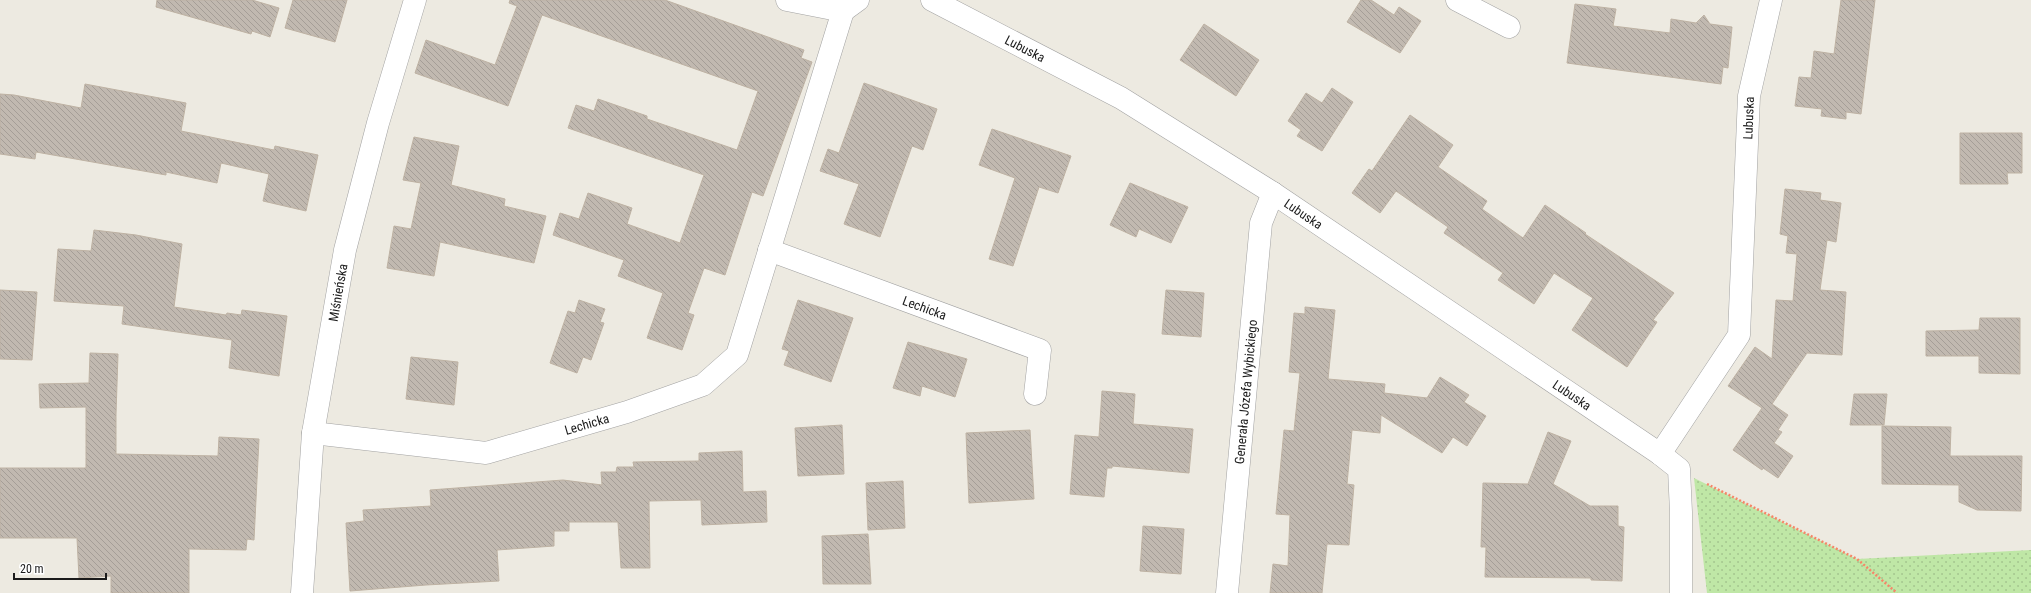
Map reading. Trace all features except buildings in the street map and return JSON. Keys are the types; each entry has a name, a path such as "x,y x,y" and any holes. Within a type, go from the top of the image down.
{"street":[{"name":"Miśnieńska","path":"302,593 313,434 345,250 378,123 415,0"},
{"path":"787,0 851,6"},
{"name":"Lubuska","path":"932,0 1121,98 1274,193 1660,454 1679,469"},
{"path":"1457,0 1509,27"},
{"name":"Lubuska","path":"1660,454 1739,335 1749,96 1771,0"},
{"name":"Lechicka","path":"313,434 486,453 627,412 703,385 737,355 769,250 851,6"},
{"name":"Generała Józefa Wybickiego","path":"1226,593 1261,223 1274,193"},
{"name":"Lechicka","path":"769,250 1040,350 1035,394"},
{"path":"1679,469 1681,512 1680,593"}],"path":[{"path":"1679,469 1857,559 1897,593"}],"green space":[{"path":"1694,478 1857,559 2031,550 2031,593 1707,593"}]}
